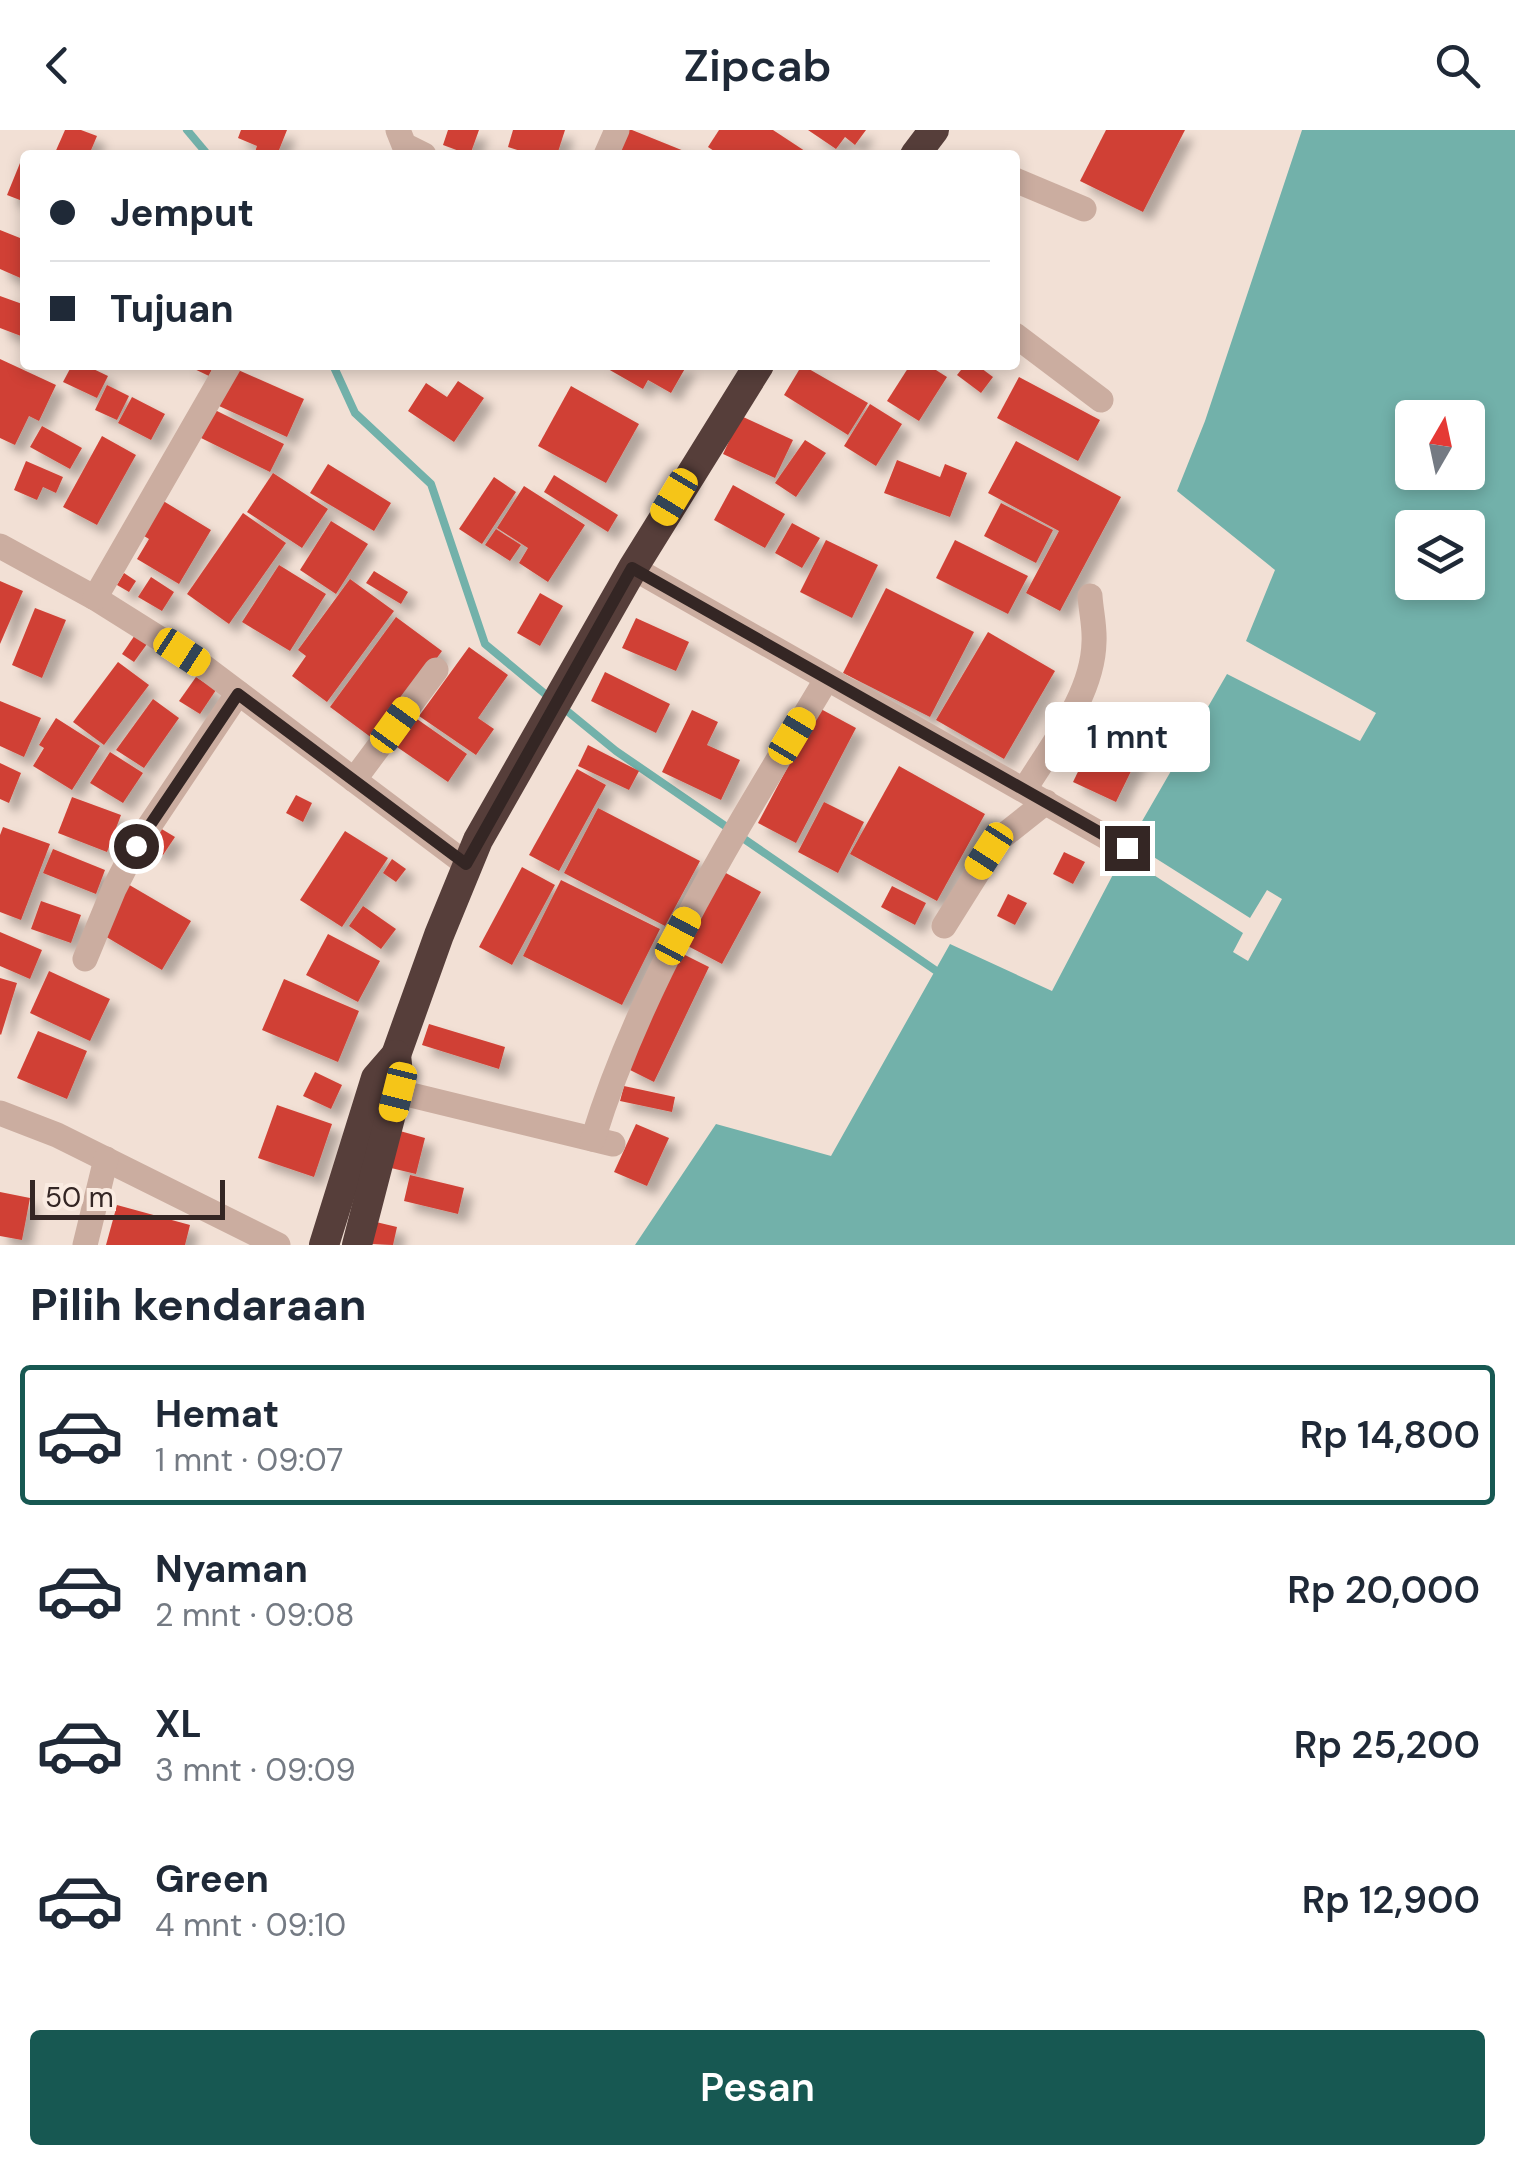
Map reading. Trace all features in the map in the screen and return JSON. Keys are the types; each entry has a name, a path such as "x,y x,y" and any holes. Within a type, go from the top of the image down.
{"highway":[{"path":"919,150 934,130"},
{"path":"324,1245 466,864 632,568 756,370"},
{"path":"357,1245 385,1089"}],"street":[{"path":"398,130 404,144 415,150"},
{"path":"1020,182 1084,209"},
{"path":"1020,339 1101,400"},
{"path":"95,598 225,370"},
{"path":"0,546 95,598 188,656 466,864"},
{"path":"632,568 1127,848"},
{"path":"944,926 998,840 1036,796 1090,673 1094,642 1090,596"},
{"path":"354,780 436,670"},
{"path":"385,1089 603,1141 608,1091 638,1018 721,856 826,680"},
{"path":"85,959 136,846 238,694"},
{"path":"0,1112 106,1159 278,1245"},
{"path":"85,1245 106,1159"}],"water":[{"path":"1302,130 1515,130 1515,1245 635,1245 716,1124 831,1156 950,944 1052,991 1130,842 1227,674 1360,741 1376,713 1246,641 1275,570 1177,491 1205,421"}],"pier":[{"path":"1130,842 1250,918 1267,890 1282,899 1248,961 1233,952 1243,933 1123,855"}],"building":[{"path":"65,130 97,136 91,150 56,150"},
{"path":"241,130 287,130 279,150 256,150 257,146 238,138"},
{"path":"448,130 479,130 472,150 443,145"},
{"path":"513,130 565,130 559,150 508,147"},
{"path":"623,130 632,130 682,150 615,150"},
{"path":"719,130 773,130 803,150 712,150 708,147"},
{"path":"808,130 866,130 855,145 845,137 836,149"},
{"path":"1106,130 1185,130 1143,212 1080,181"},
{"path":"20,163 20,200 7,195"},
{"path":"0,230 20,238 20,278 0,269"},
{"path":"0,296 20,303 20,336 0,328"},
{"path":"0,359 56,385 39,421 29,416 15,445 0,438"},
{"path":"69,370 95,370 108,376 97,398 63,382"},
{"path":"236,370 304,399 287,437 219,406"},
{"path":"610,370 684,370 671,393 648,380 643,389"},
{"path":"799,370 811,370 868,403 848,435 784,395"},
{"path":"907,370 936,370 947,377 919,421 887,401"},
{"path":"961,370 984,370 993,377 981,393 957,375"},
{"path":"1019,377 1100,420 1078,461 997,418"},
{"path":"458,381 484,398 454,442 408,411 426,383 447,397"},
{"path":"107,385 129,396 117,420 95,410"},
{"path":"571,386 639,424 606,483 538,446"},
{"path":"132,397 165,414 151,440 118,423"},
{"path":"870,404 902,424 876,466 844,446"},
{"path":"215,410 284,444 270,472 201,438"},
{"path":"741,416 793,440 775,478 723,454"},
{"path":"42,426 82,448 70,469 30,447"},
{"path":"102,436 136,455 97,525 63,507"},
{"path":"805,440 826,453 796,497 775,483"},
{"path":"1016,441 1121,497 1060,611 1026,593 1059,531 988,493"},
{"path":"897,460 940,477 945,464 967,473 950,517 884,493"},
{"path":"26,461 63,477 56,493 43,487 37,500 14,490"},
{"path":"328,464 391,503 374,531 310,493"},
{"path":"273,473 328,509 302,548 247,512"},
{"path":"554,475 618,515 608,532 544,492"},
{"path":"494,477 516,492 482,544 459,529"},
{"path":"733,485 785,514 765,548 714,520"},
{"path":"524,486 585,525 548,582 519,563 528,548 497,528"},
{"path":"160,499 211,530 179,584 137,559 149,539 139,533"},
{"path":"1001,503 1053,530 1036,563 984,536"},
{"path":"243,513 286,543 229,624 187,594"},
{"path":"331,521 368,544 336,594 300,570"},
{"path":"792,523 820,538 802,568 775,553"},
{"path":"496,529 521,545 510,561 485,545"},
{"path":"826,540 878,565 852,618 800,592"},
{"path":"955,540 1028,576 1008,614 936,578"},
{"path":"279,565 326,594 290,651 242,622"},
{"path":"374,571 408,592 401,604 366,583"},
{"path":"124,573 136,581 129,592 117,585"},
{"path":"151,577 174,592 162,611 138,597"},
{"path":"350,579 394,611 327,702 292,676 306,656 298,650"},
{"path":"0,581 23,591 0,644"},
{"path":"886,588 974,632 930,717 843,673"},
{"path":"540,593 563,606 540,646 517,633"},
{"path":"35,608 66,620 42,678 12,665"},
{"path":"396,617 442,651 376,741 330,707"},
{"path":"636,618 689,642 676,671 622,648"},
{"path":"988,632 1055,671 1004,759 936,720"},
{"path":"135,635 147,644 134,662 122,654"},
{"path":"469,647 508,675 478,718 494,729 476,755 419,716"},
{"path":"118,662 149,685 104,745 73,722"},
{"path":"605,672 670,704 656,733 591,701"},
{"path":"196,677 216,690 200,714 179,701"},
{"path":"153,699 179,718 144,768 116,750"},
{"path":"0,701 41,718 24,757 0,746"},
{"path":"819,708 856,728 796,843 758,823"},
{"path":"1109,708 1152,728 1116,802 1073,782"},
{"path":"692,710 718,722 707,745 740,760 721,800 662,772"},
{"path":"56,718 100,746 72,790 33,766 44,748 39,745"},
{"path":"417,719 467,754 448,782 397,747"},
{"path":"588,745 639,771 629,790 578,766"},
{"path":"110,752 143,773 123,803 90,783"},
{"path":"0,763 21,773 9,803 0,799"},
{"path":"899,766 985,814 937,901 850,854"},
{"path":"577,769 606,785 559,871 529,855"},
{"path":"296,795 312,803 303,822 286,813"},
{"path":"72,797 121,815 107,852 58,833"},
{"path":"824,802 864,822 838,873 798,852"},
{"path":"598,808 700,861 665,926 564,873"},
{"path":"3,827 50,844 21,920 0,912"},
{"path":"160,828 175,837 163,855 148,845"},
{"path":"345,831 388,858 342,927 300,900"},
{"path":"53,849 105,870 96,894 43,873"},
{"path":"1064,852 1085,862 1073,884 1053,874"},
{"path":"392,859 406,869 396,882 383,873"},
{"path":"522,867 555,885 512,965 479,947"},
{"path":"724,872 761,892 722,964 684,944"},
{"path":"561,880 660,929 622,1005 523,956"},
{"path":"126,883 191,921 162,970 98,932"},
{"path":"892,886 926,903 915,925 881,907"},
{"path":"1008,894 1027,903 1015,925 997,916"},
{"path":"41,901 81,915 71,943 31,929"},
{"path":"363,906 396,929 381,949 349,926"},
{"path":"0,932 42,950 30,979 0,966"},
{"path":"328,934 380,961 358,1002 306,975"},
{"path":"681,953 709,967 654,1082 626,1068"},
{"path":"49,971 110,999 90,1041 30,1013"},
{"path":"0,978 17,983 1,1035 0,1034"},
{"path":"284,979 359,1011 338,1062 262,1030"},
{"path":"429,1024 505,1047 499,1069 422,1045"},
{"path":"38,1031 87,1051 67,1099 17,1078"},
{"path":"315,1072 342,1085 331,1109 303,1096"},
{"path":"624,1086 675,1097 672,1112 620,1101"},
{"path":"277,1105 332,1124 314,1177 258,1158"},
{"path":"636,1124 669,1138 647,1186 614,1172"},
{"path":"400,1131 425,1138 416,1174 391,1168"},
{"path":"410,1175 464,1188 458,1214 404,1201"},
{"path":"0,1192 30,1198 22,1240 0,1236"},
{"path":"117,1205 190,1225 185,1245 106,1245"},
{"path":"376,1222 397,1227 393,1245 371,1244"}],"waterway":[{"path":"187,130 204,150"},
{"path":"335,370 355,413 431,484 485,644 550,698"},
{"path":"561,706 616,751 935,970"}],"route":[{"path":"136,846 238,694 466,864 632,568 1127,848"}]}
